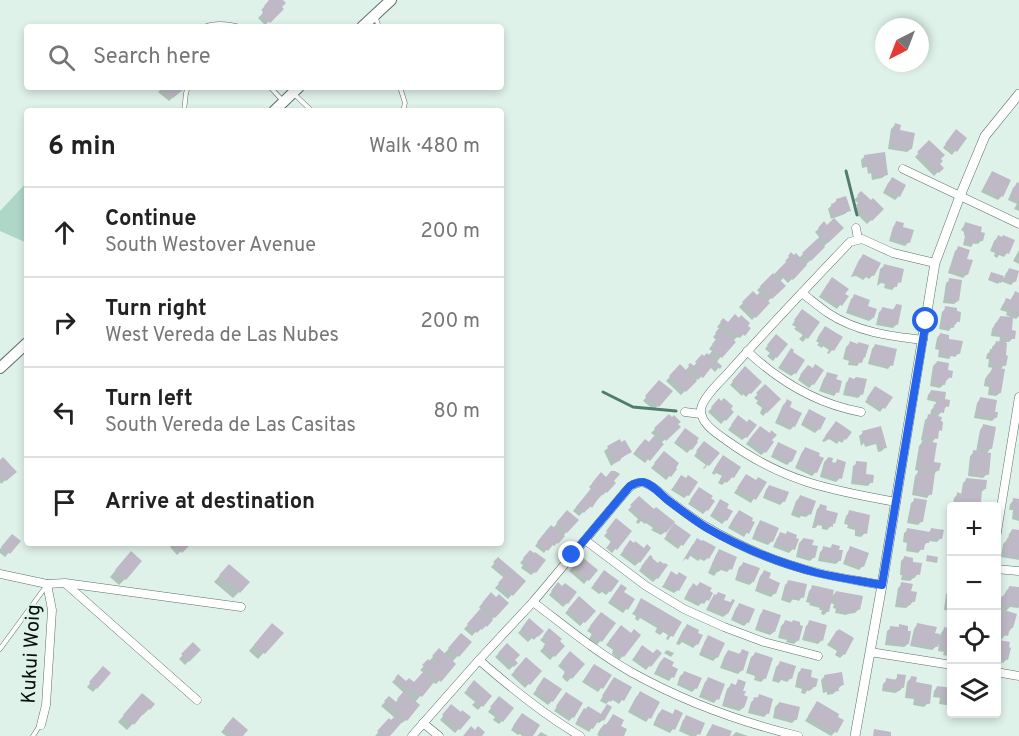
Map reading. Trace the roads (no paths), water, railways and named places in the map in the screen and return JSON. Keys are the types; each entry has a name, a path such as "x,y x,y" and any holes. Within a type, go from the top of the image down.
{"main road":[{"path":"365,24 391,0"},
{"path":"277,108 296,90"},
{"path":"0,368 24,346"}],"street":[{"path":"855,736 935,263 985,136 1019,94"},
{"path":"903,169 1019,224"},
{"path":"856,228 857,239"},
{"path":"896,502 844,493 787,476 745,454 707,425 701,414 702,405 747,351 850,242 862,239 893,253 935,263"},
{"path":"802,292 826,312 843,322 886,336 922,340"},
{"path":"747,351 781,379 820,401 861,412"},
{"path":"1001,507 1019,397"},
{"path":"685,412 701,414"},
{"path":"412,736 533,602 630,486 638,482 651,485 670,502 702,524 756,553 820,573 882,585"},
{"path":"585,540 646,586 684,609 764,642 818,656"},
{"path":"1001,569 1019,571"},
{"path":"0,574 47,584 65,583 241,607"},
{"path":"65,583 197,700"},
{"name":"Kukui Woig","path":"41,725 46,705 52,610 47,584"},
{"path":"533,602 584,641 630,671 663,688 703,707 744,722 798,736"},
{"path":"870,652 947,664"},
{"path":"479,660 514,691 580,736"},
{"path":"1001,673 1019,676"},
{"path":"423,723 439,736"}],"lane":[{"path":"375,15 379,24"},
{"path":"184,108 187,90"},
{"path":"273,90 284,101"},
{"path":"296,90 310,108"},
{"path":"401,90 404,108"},
{"path":"0,649 47,584"},
{"path":"33,736 41,725"}],"waterway":[{"path":"846,171 857,215"},
{"path":"603,392 633,407 676,411"}]}
